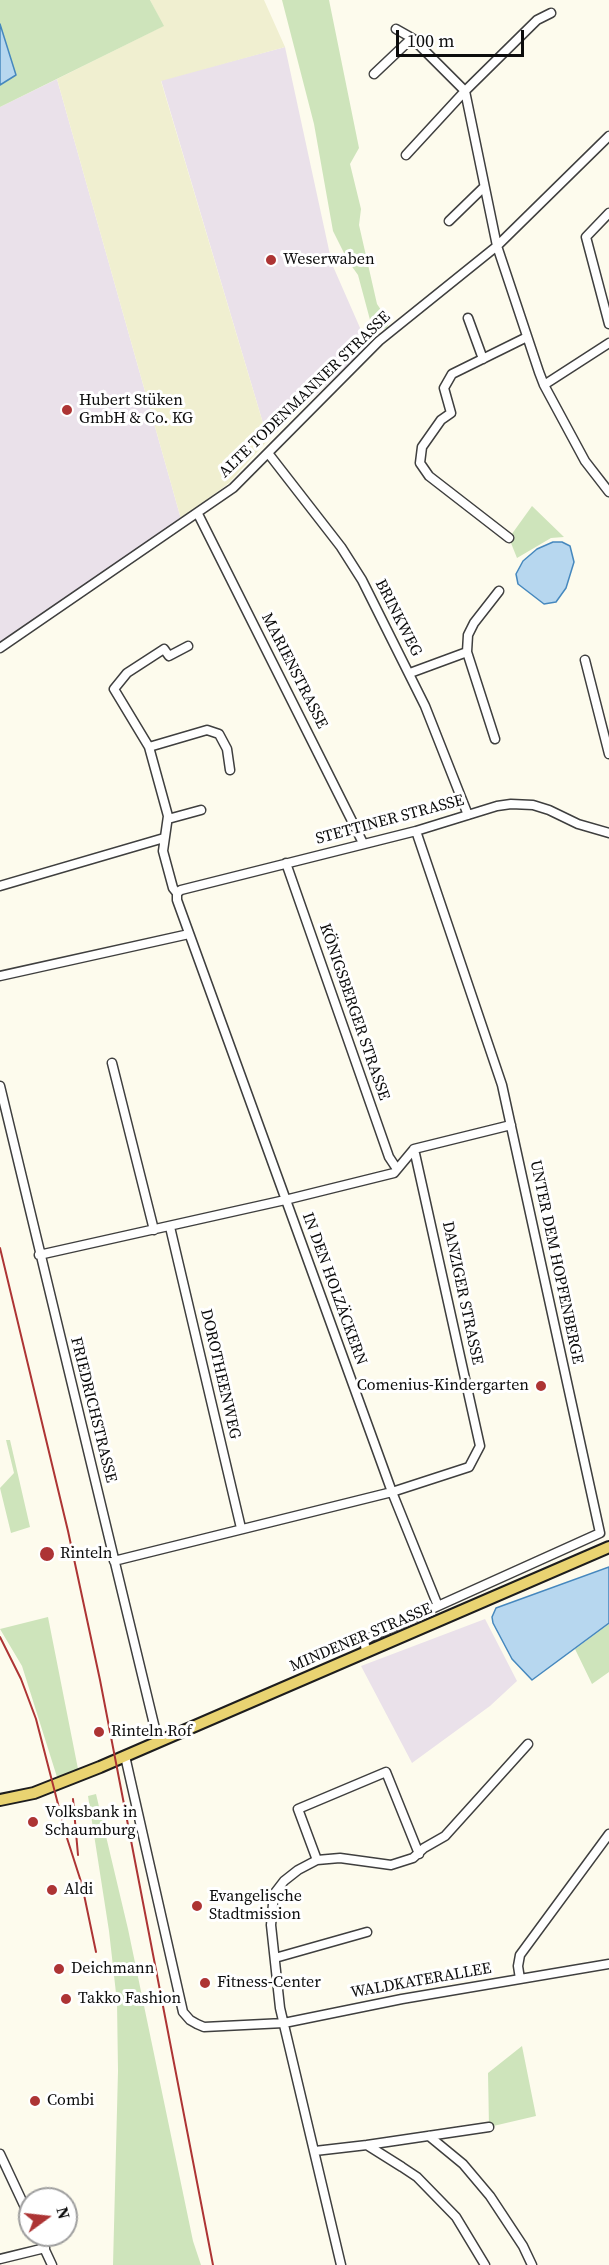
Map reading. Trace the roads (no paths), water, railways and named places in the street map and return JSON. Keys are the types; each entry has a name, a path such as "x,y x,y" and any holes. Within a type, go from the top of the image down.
{"main road":[{"name":"MINDENER STRASSE","path":"0,1800 54,1786 609,1547"}],"street":[{"path":"406,155 465,91 537,20 551,14"},
{"path":"396,29 412,38 465,91 497,246 544,385 585,461 609,492"},
{"path":"374,74 412,38"},
{"name":"ALTE TODENMANNER STRASSE","path":"0,648 233,488 379,341 497,246 609,136"},
{"path":"449,221 484,187"},
{"path":"609,213 586,237 609,324"},
{"path":"468,318 483,359"},
{"path":"509,538 429,476 420,463 422,447 441,420 451,412 444,388 452,375 527,337"},
{"path":"544,385 609,343"},
{"name":"BRINKWEG","path":"268,453 341,547 362,580 438,735 468,814"},
{"name":"MARIENSTRASSE","path":"198,514 363,843"},
{"path":"495,740 467,652 468,635 474,623 499,591"},
{"path":"188,646 169,656 164,649 127,673 114,689 148,747 168,819 201,810"},
{"path":"410,674 467,652"},
{"path":"585,660 609,754"},
{"path":"148,747 207,729 219,734 227,749 230,770"},
{"name":"STETTINER STRASSE","path":"177,893 416,831 504,805 533,805 578,824 609,832"},
{"name":"IN DEN HOLZÄCKERN","path":"168,819 163,850 173,888 177,893 177,900 392,1492 438,1606"},
{"name":"UNTER DEM HOPFENBERGE","path":"416,831 502,1085 600,1533 438,1606"},
{"path":"0,886 164,838"},
{"name":"KÖNIGSBERGER STRASSE","path":"286,863 389,1157 397,1169"},
{"path":"0,976 189,934"},
{"path":"112,1063 154,1230"},
{"name":"FRIEDRICHSTRASSE","path":"0,1086 39,1256 159,1741"},
{"path":"39,1256 394,1173 414,1149 511,1125"},
{"name":"DANZIGER STRASSE","path":"114,1561 392,1492 469,1467 480,1446 414,1149"},
{"name":"DOROTHEENWEG","path":"170,1227 241,1528"},
{"path":"366,1651 364,1640 438,1606"},
{"path":"341,2265 280,2008 271,1925 274,1894 284,1881 317,1860 340,1857 391,1865 413,1858 424,1848 445,1836 528,1744"},
{"name":"WALDKATERALLEE","path":"125,1756 183,2012 190,2020 204,2026 284,2023 402,1999 609,1964"},
{"path":"317,1860 297,1809 386,1772 419,1854"},
{"path":"520,1979 518,1966 520,1955 609,1834"},
{"path":"275,1958 367,1932"},
{"path":"315,2151 489,2127"},
{"path":"429,2136 463,2164 479,2181 508,2221 532,2265"},
{"path":"367,2145 417,2177 439,2198 456,2217 485,2265"},
{"path":"0,2154 18,2192"},
{"path":"0,2259 45,2248 52,2265"}],"water":[{"path":"0,24 16,75 0,85"},
{"path":"553,542 562,542 570,546 574,562 566,588 556,602 544,604 518,584 516,574 523,561 537,549"},
{"path":"609,1567 609,1623 532,1680 512,1659 493,1623 492,1617 496,1608"}],"railway":[{"path":"0,1248 68,1531 100,1680 213,2265"},
{"path":"0,1637 21,1679 36,1719 66,1835 84,1891"},
{"path":"73,1799 78,1855"},
{"path":"82,1885 96,1952"}],"place":[{"name":"Weserwaben","path":"271,260"},
{"name":"Hubert Stüken GmbH & Co. KG","path":"67,410"},
{"name":"Comenius-Kindergarten","path":"541,1386"},
{"name":"Rinteln","path":"47,1554"},
{"name":"Rinteln Rof","path":"99,1732"},
{"name":"Volksbank in Schaumburg","path":"33,1822"},
{"name":"Aldi","path":"52,1890"},
{"name":"Evangelische Stadtmission","path":"197,1906"},
{"name":"Deichmann","path":"59,1969"},
{"name":"Fitness-Center","path":"205,1983"},
{"name":"Takko Fashion","path":"66,1999"},
{"name":"Combi","path":"35,2101"}]}
